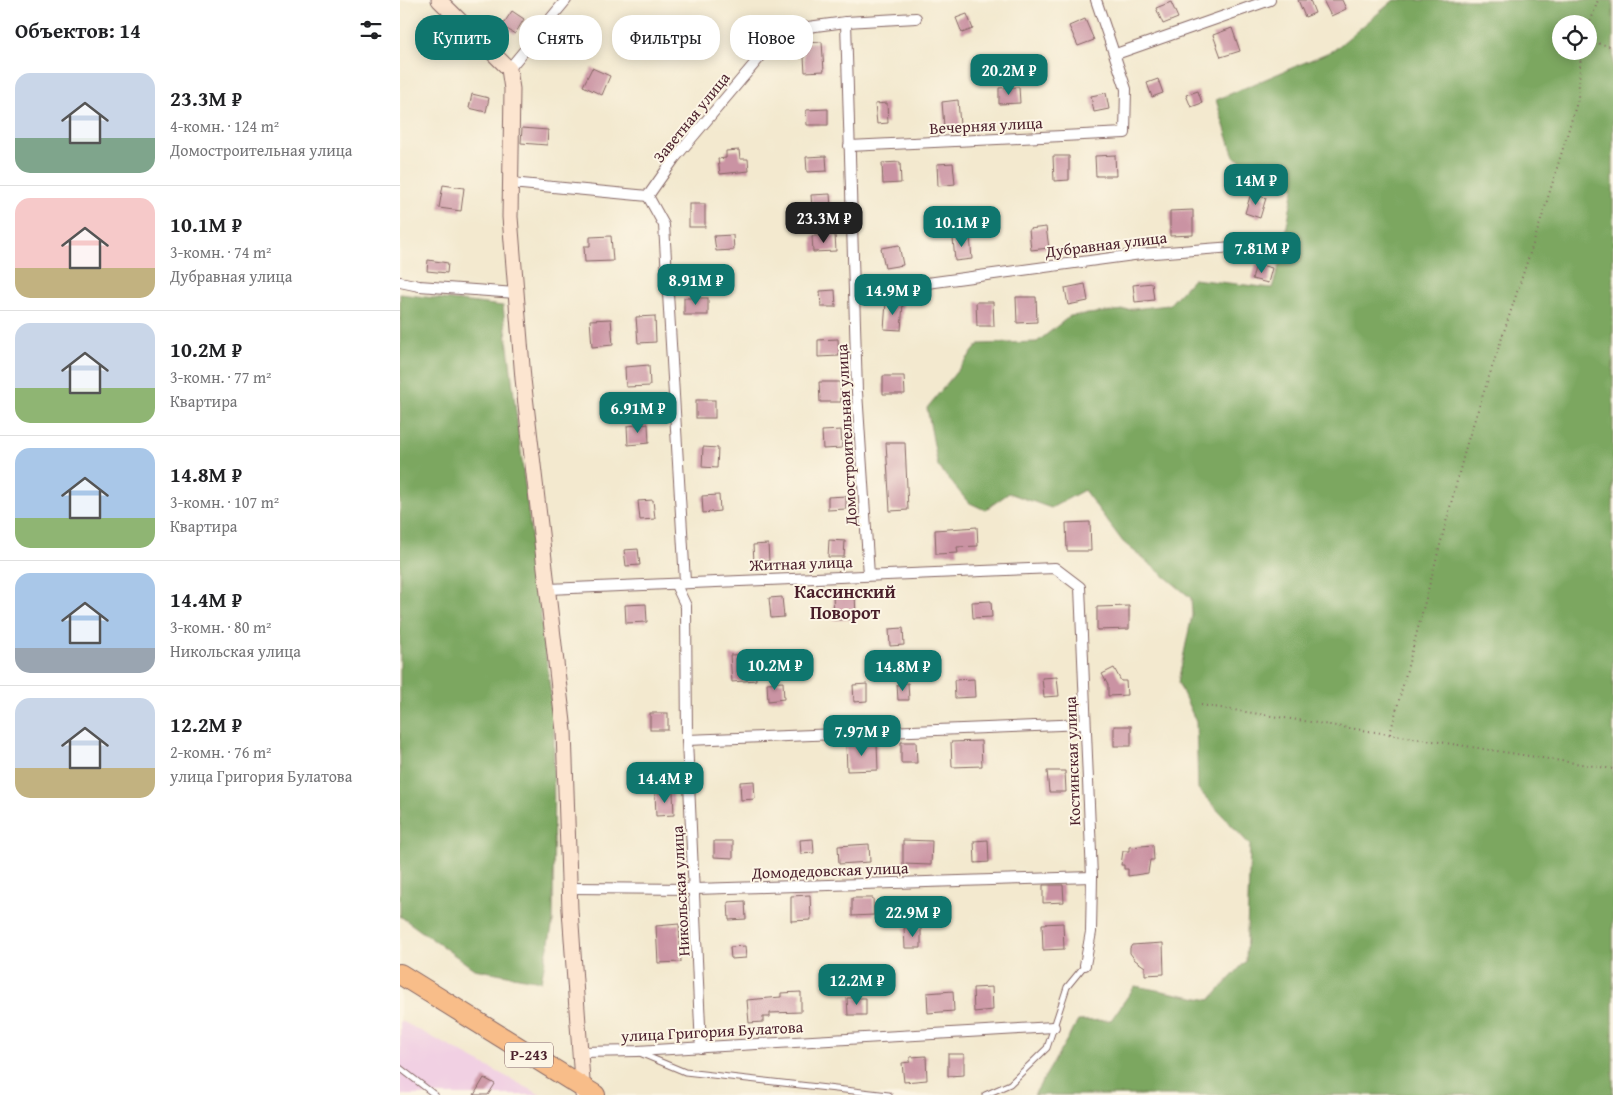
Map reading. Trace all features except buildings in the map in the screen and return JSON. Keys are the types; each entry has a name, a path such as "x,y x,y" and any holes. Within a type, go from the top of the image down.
{"highway":[{"name":"Р-243","path":"400,974 587,1093"}],"street":[{"path":"439,0 509,69 512,90 510,217 523,379 564,730 569,888 581,1052 587,1093"},
{"path":"509,69 566,0"},
{"path":"1096,0 1116,54 1254,2 1270,0"},
{"name":"Заветная улица","path":"648,196 680,152 785,30 846,22 916,18"},
{"name":"Домостроительная улица","path":"846,22 857,392 869,576"},
{"name":"Вечерняя улица","path":"849,146 1125,133 1126,89 1116,54"},
{"path":"510,183 648,196"},
{"name":"Никольская улица","path":"648,196 664,225 680,584 686,606 687,740 701,1048"},
{"name":"Дубравная улица","path":"854,293 1141,254 1273,244"},
{"path":"400,282 419,286 516,293"},
{"name":"Житная улица","path":"548,589 1055,568"},
{"name":"Костинская улица","path":"1055,568 1080,587 1092,877 1091,932 1085,964"},
{"path":"687,740 1085,724"},
{"name":"Домодедовская улица","path":"569,888 695,889 1092,877"},
{"name":"улица Григория Булатова","path":"581,1052 701,1048 1054,1027"}],"lane":[{"path":"985,1095 1010,1084 1047,1048 1067,987 1085,964"},
{"path":"637,1051 685,1072 889,1095"},
{"path":"400,1068 435,1095"}],"path":[{"path":"1593,15 1598,0"},
{"path":"1597,43 1613,47"},
{"path":"1390,734 1467,444 1543,214 1578,98 1580,60"},
{"path":"1201,705 1613,769"}],"shaded area":[{"path":"400,1020 541,1095 400,1095"}],"green space":[{"path":"1394,0 1613,0 1613,1095 1034,1095 1078,1021 1111,1020 1135,986 1210,1000 1246,961 1250,845 1198,789 1196,722 1178,682 1192,615 1191,598 1123,542 1084,490 1051,508 1009,493 985,510 968,502 938,466 927,408 979,344 1037,342 1070,316 1169,305 1193,279 1272,288 1280,263 1294,188 1234,157 1216,100 1334,50"},
{"path":"400,294 503,306 554,721 553,922 541,981 474,969 400,916"}],"district":[{"name":"Кассинский Поворот","path":"845,602"}]}
